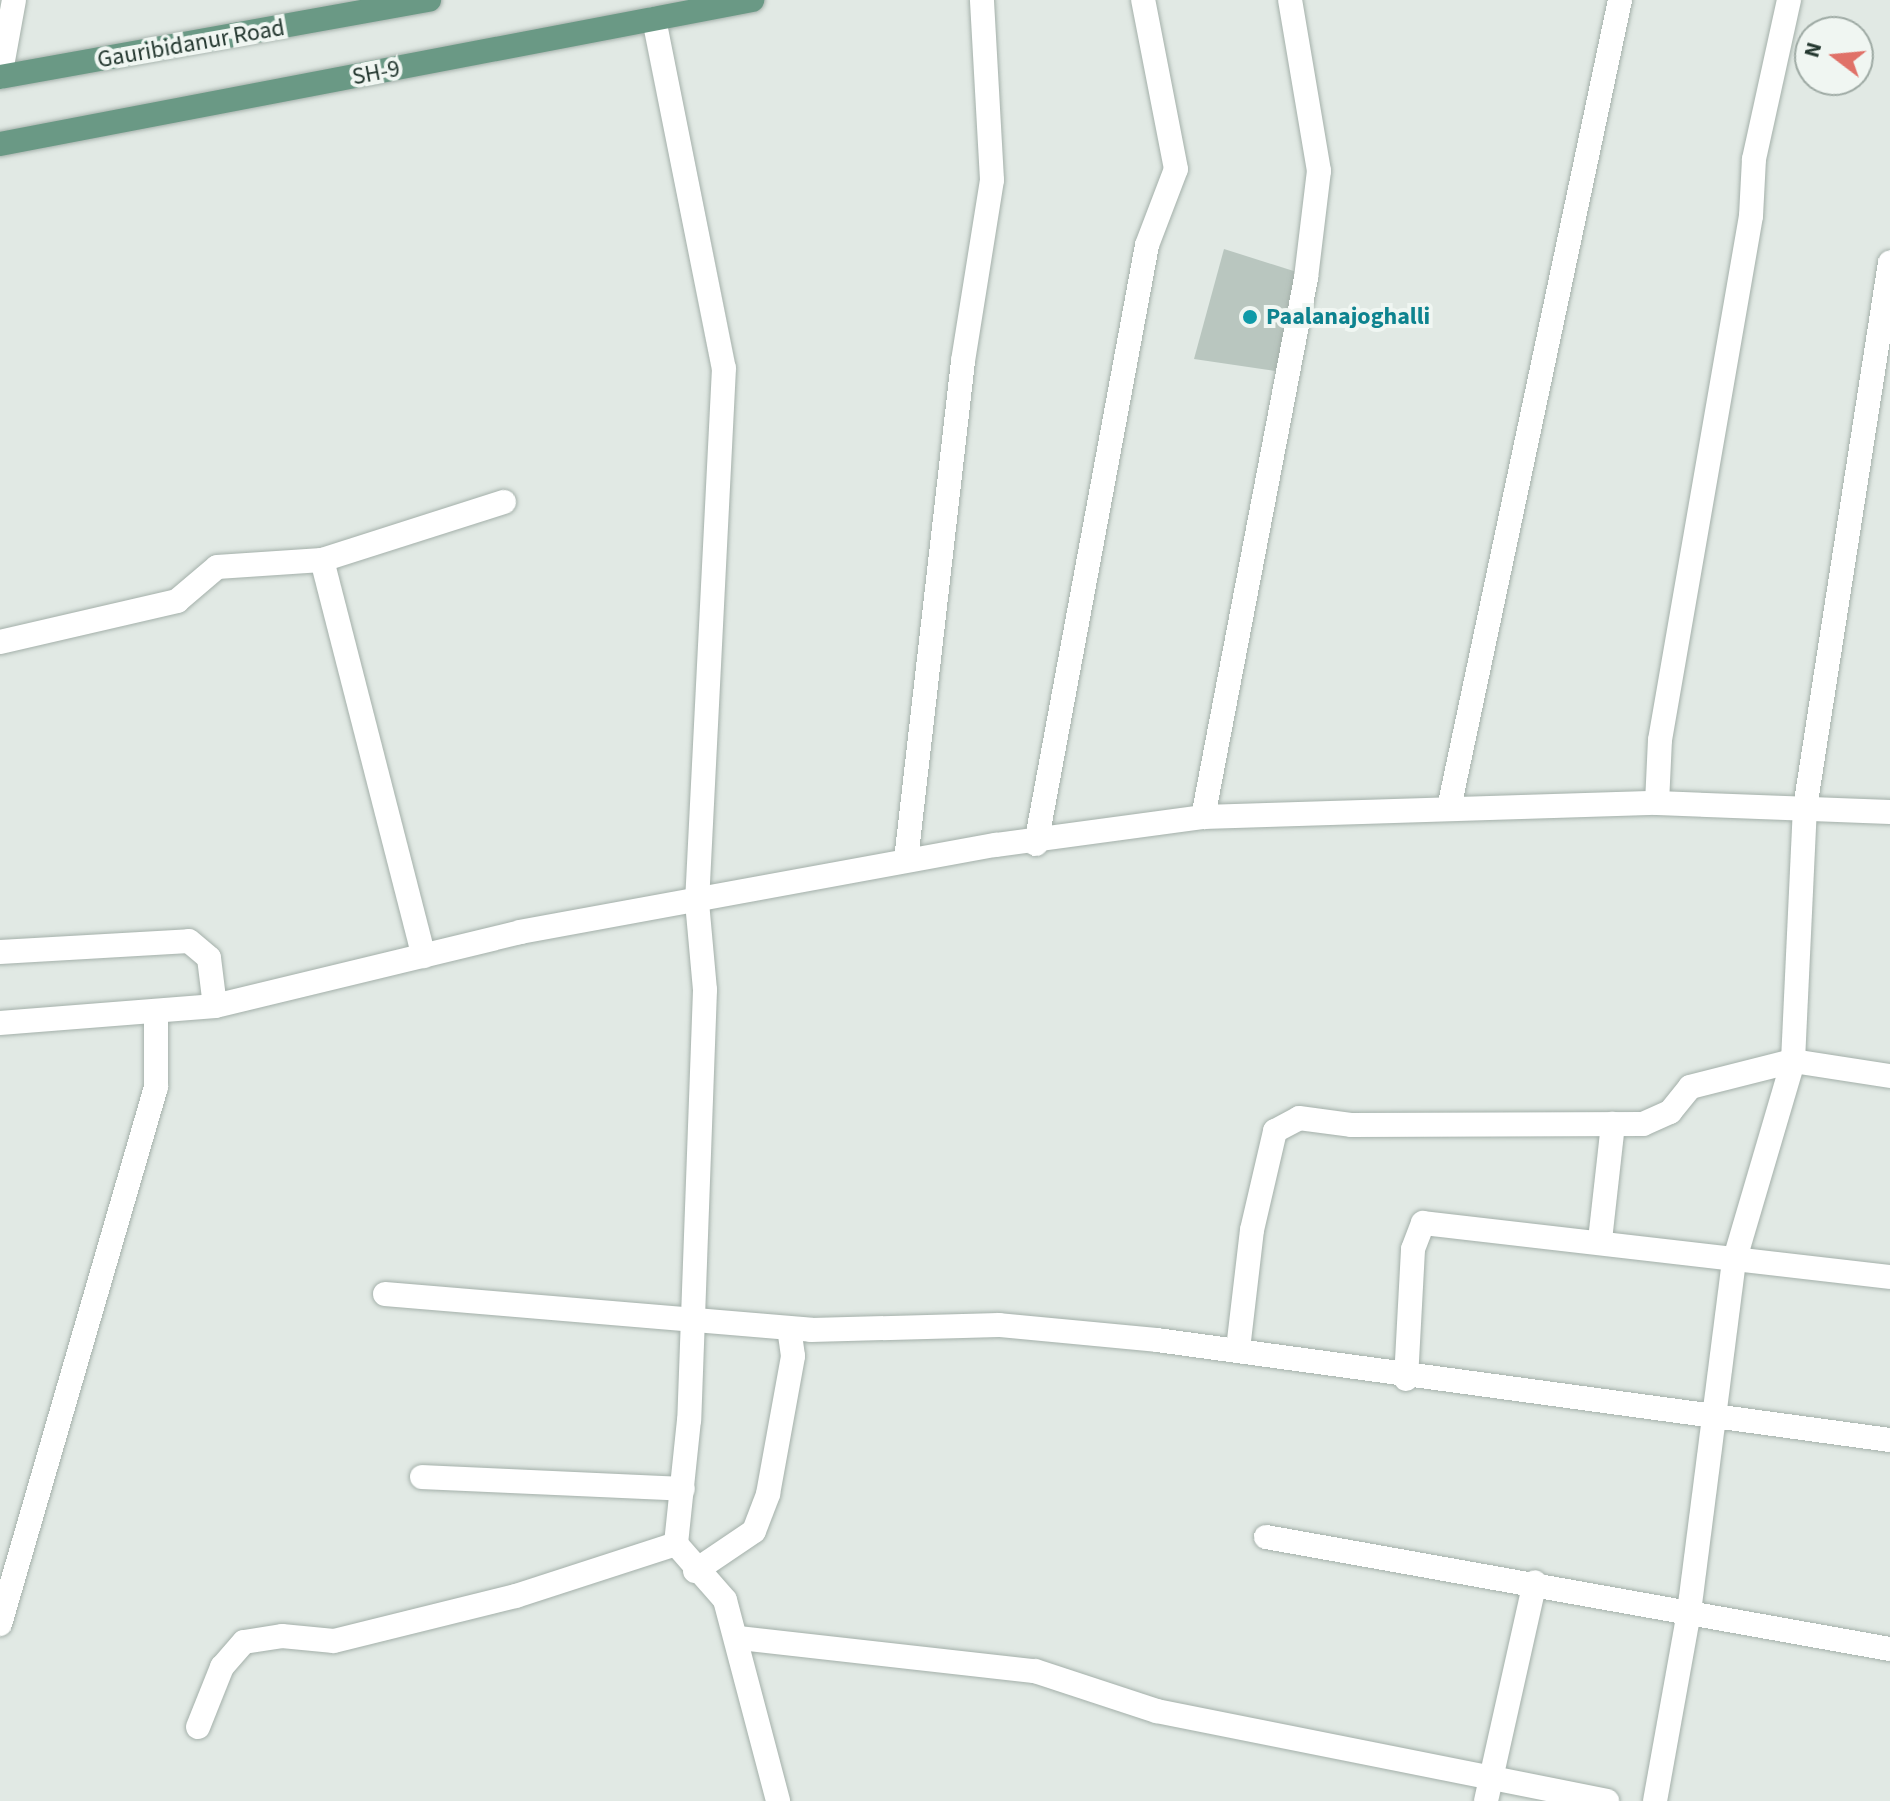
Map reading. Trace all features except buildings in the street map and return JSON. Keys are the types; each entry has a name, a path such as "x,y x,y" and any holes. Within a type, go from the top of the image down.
{"main road":[{"name":"Gauribidanur Road","path":"0,77 429,0"},
{"name":"SH-9","path":"0,144 752,0"}],"street":[{"path":"0,77 14,0"},
{"path":"906,860 963,361 992,180 982,0"},
{"path":"1036,844 1147,245 1176,169 1143,0"},
{"path":"1203,817 1306,278 1319,171 1290,0"},
{"path":"1449,808 1620,0"},
{"path":"1657,803 1660,740 1751,216 1754,159 1789,0"},
{"path":"654,19 724,368 697,902 705,990 683,1489 676,1544 695,1571 725,1600 739,1638 778,1801"},
{"path":"1655,1801 1689,1612 1734,1262 1793,1061 1805,808 1890,263"},
{"path":"0,642 177,601 217,567 322,560 504,502"},
{"path":"322,560 424,956"},
{"path":"0,1023 215,1006 424,956 906,860 1036,844 1203,817 1657,803 1890,812"},
{"path":"0,952 189,941 209,958 215,1006"},
{"path":"0,1624 156,1087 156,1013"},
{"path":"1238,1349 1252,1230 1275,1131 1299,1118 1351,1125 1643,1124 1670,1112 1690,1087 1793,1061 1890,1076"},
{"path":"1600,1240 1613,1124"},
{"path":"1406,1379 1413,1249 1423,1223 1600,1240 1734,1262 1890,1277"},
{"path":"385,1294 789,1328 999,1325 1238,1349 1406,1379 1890,1440"},
{"path":"695,1571 754,1531 768,1494 793,1356 789,1328"},
{"path":"422,1477 683,1489"},
{"path":"1266,1537 1535,1582 1890,1649"},
{"path":"198,1727 222,1667 244,1642 365,1634 516,1596 676,1544"},
{"path":"1488,1790 1535,1582"},
{"path":"739,1638 1035,1671 1157,1711 1488,1790 1607,1801"}],"place":[{"name":"Paalanajoghalli","path":"1250,317"}]}
